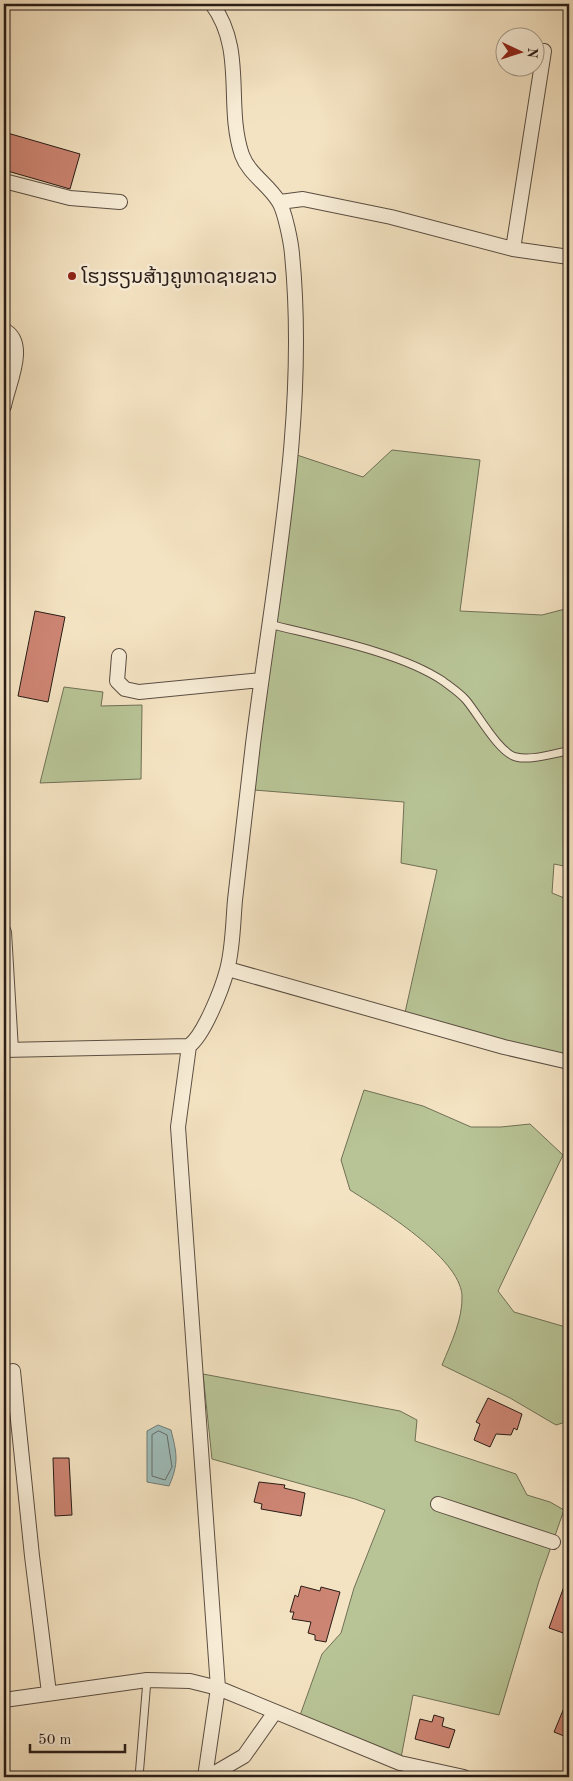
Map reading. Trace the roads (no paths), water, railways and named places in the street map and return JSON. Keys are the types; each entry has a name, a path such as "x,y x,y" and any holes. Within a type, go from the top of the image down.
{"street":[{"path":"4,932 7,1050 189,1046 194,1042 204,1026 228,970 261,680 291,452 296,359 292,252 280,202 248,167 242,156 228,32 222,17 212,4"},
{"path":"513,249 540,78"},
{"path":"4,181 70,198 120,202"},
{"path":"280,202 303,200 391,217 513,249 569,256"},
{"path":"4,330 14,339 16,354 4,406"},
{"path":"119,656 117,681 125,688 139,692 261,680"},
{"path":"228,970 504,1047 569,1062"},
{"path":"189,1046 178,1127 218,1688 207,1777"},
{"path":"13,1371 32,1556 49,1693"},
{"path":"438,1504 553,1542"},
{"path":"4,1700 147,1680 190,1681 218,1688 413,1772 464,1777"},
{"path":"207,1777 244,1756 275,1712"}],"lane":[{"path":"269,624 358,646 408,664 441,680 465,698 505,751 515,757 527,758 569,751"},
{"path":"139,1777 147,1680"}],"water":[{"path":"158,1425 171,1430 175,1446 176,1465 169,1486 147,1482 147,1431"}],"place":[{"name":"ໂຮງຮຽນສ້າງຄູຫາດຊາຍຂາວ","path":"72,276"}]}
